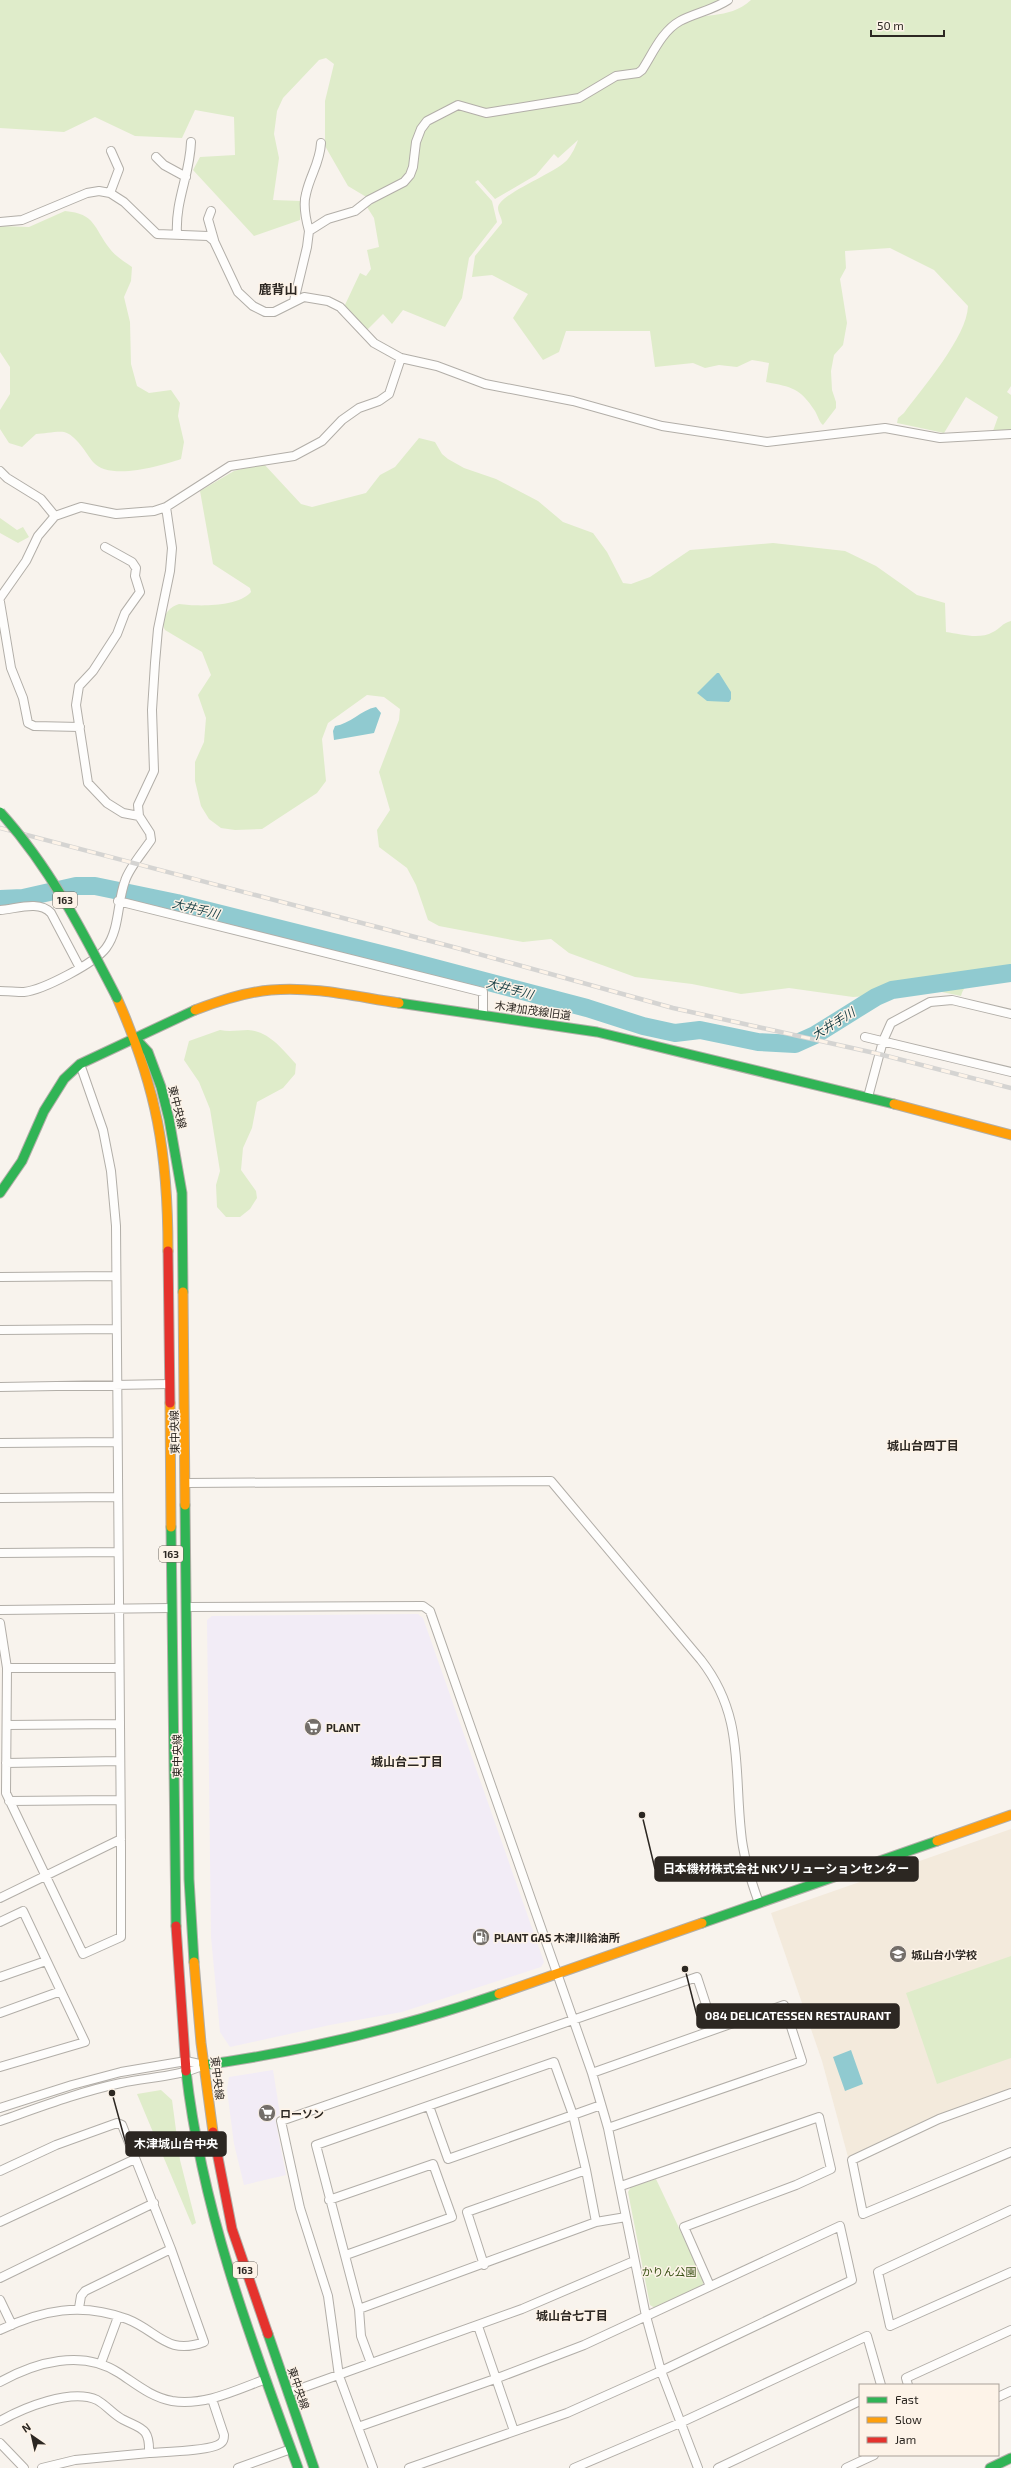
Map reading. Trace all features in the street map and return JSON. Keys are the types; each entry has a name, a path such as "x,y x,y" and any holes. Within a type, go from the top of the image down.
{"main road":[{"name":"東中央線","path":"0,812 33,849 71,910 117,998 135,1038 138,1055 153,1096 164,1152 168,1203 176,1930 187,2073 204,2181 229,2271 298,2468"},
{"path":"0,1192 13,1177 23,1158 49,1097 69,1073 80,1064 220,1001 264,991 286,989 326,992 484,1015"},
{"name":"木津加茂線旧道","path":"484,1015 545,1024 646,1043 868,1097 1011,1135"},
{"name":"東中央線","path":"135,1038 148,1052 161,1087 170,1119 182,1193 187,1483 191,1923 204,2065 215,2149 232,2229 314,2468"},
{"path":"204,2065 270,2056 378,2031 462,2007 1011,1815"},
{"path":"990,2468 1011,2458"}],"street":[{"path":"309,231 328,219 355,211 369,200 404,182 410,175 413,167 416,142 421,129 427,122 454,106 465,106 475,111 486,113 579,98 616,76 638,73 642,70 666,33 675,24 711,10 728,0"},
{"path":"177,234 177,208 190,165 191,142"},
{"path":"294,301 307,247 309,231 306,221 306,194 319,161 321,143"},
{"path":"110,193 119,169 111,152"},
{"path":"156,157 164,166 186,177"},
{"path":"0,222 22,220 87,193 110,193 131,208 157,234 208,236 214,241"},
{"path":"211,211 209,227 214,241 238,292 253,306 265,312 274,312 294,301 304,298 315,298 340,307 374,343 402,358 437,366 485,384 573,401 662,426 760,441 796,440 885,428 940,438 1011,434"},
{"path":"0,598 26,561 38,536 55,516 81,507 116,514 154,511 166,507 230,466 294,456 322,441 342,420 359,408 379,401 389,394 402,358"},
{"path":"0,471 6,478 42,498 55,516"},
{"path":"0,991 25,992 47,986 80,968 106,948 113,933 118,901 125,879 150,840 150,834 139,816 138,805 154,771 152,710 155,663 158,629 172,553 166,507"},
{"path":"105,547 132,562 136,568 135,576 140,592 125,613 117,634 93,671 78,686 76,705 88,783 97,795 107,803 123,813 139,816"},
{"path":"0,602 11,668 23,698 28,723 34,726 80,727"},
{"name":"木津加茂線旧道","path":"118,901 483,992 484,1015"},
{"path":"0,910 38,905 45,907 51,913 80,968"},
{"path":"868,1097 883,1041 891,1023 930,1002 952,1000 1011,1014"},
{"path":"865,1037 1011,1072"},
{"path":"0,1623 7,1668 6,1793 83,1954 121,1937 121,1839 116,1384 116,1226 111,1171 103,1130 80,1064"},
{"path":"0,1277 116,1276"},
{"path":"0,1330 116,1329"},
{"path":"0,1387 170,1384"},
{"path":"0,1442 117,1442"},
{"path":"187,1483 551,1481 701,1660 720,1689 734,1731 741,1833 746,1859 760,1903"},
{"path":"0,1498 117,1497"},
{"path":"0,1553 118,1552"},
{"path":"187,1607 423,1606 430,1611 592,2073 608,2128 646,2316 661,2371 698,2468"},
{"path":"0,1610 172,1608"},
{"path":"7,1668 119,1668"},
{"path":"7,1725 120,1724"},
{"path":"6,1763 120,1761"},
{"path":"10,1801 120,1800"},
{"path":"0,1898 121,1839"},
{"path":"0,1922 23,1911 85,2042 0,2067"},
{"path":"0,1977 46,1961"},
{"path":"373,2468 339,2376 328,2296 300,2208 281,2121 697,1977 714,2029"},
{"path":"0,2013 61,1991"},
{"path":"592,2073 784,2005 802,2060 608,2128"},
{"path":"0,2108 72,2084 121,2072 186,2061 204,2065"},
{"path":"371,2363 361,2336 359,2309 346,2255 329,2200 316,2145 554,2062 573,2115 596,2222"},
{"path":"0,2121 69,2097 121,2083 187,2073 204,2065"},
{"path":"1011,2093 939,2119 852,2160 863,2214 1011,2152"},
{"path":"429,2106 448,2159 601,2104"},
{"path":"620,2186 819,2117 831,2169 796,2185 684,2227 710,2286"},
{"path":"0,2170 56,2145 117,2123 122,2125 154,2203 204,2342 185,2347 171,2345 142,2327 118,2316 79,2308 48,2312 0,2330"},
{"path":"0,2222 135,2159"},
{"path":"329,2200 433,2164 452,2216 346,2255"},
{"path":"484,2264 466,2212 586,2170"},
{"path":"0,2278 154,2203"},
{"path":"1011,2210 878,2272 890,2326 1011,2272"},
{"path":"359,2309 596,2222 626,2217"},
{"path":"358,2427 495,2379 584,2345 840,2226 852,2280 661,2371 567,2412 408,2468"},
{"path":"79,2308 81,2296 85,2291 171,2249"},
{"path":"288,2393 522,2310 634,2261"},
{"path":"0,2300 12,2325"},
{"path":"101,2363 118,2316"},
{"path":"478,2326 514,2431"},
{"path":"908,2384 906,2378 1011,2330"},
{"path":"574,2468 680,2423 867,2336 881,2384"},
{"path":"0,2382 55,2361 76,2359 101,2363 142,2389 164,2399 182,2402 212,2399 266,2379"},
{"path":"999,2397 1011,2391"},
{"path":"0,2421 57,2398 71,2396 91,2398 121,2418 143,2429 149,2436 149,2452"},
{"path":"42,2468 75,2460 204,2448 222,2443 224,2435 212,2399"},
{"path":"718,2468 859,2401"},
{"path":"0,2443 24,2468"},
{"path":"238,2468 291,2449"},
{"path":"846,2468 872,2456"}],"shaded area":[{"path":"418,1614 423,1618 544,1962 541,1967 402,2012 330,2025 230,2047 220,2032 211,1937 207,1620 212,1616"},
{"name":"城山台小学校","path":"1011,1829 1011,2088 921,2123 848,2157 822,2061 771,1913"},
{"path":"273,2070 280,2114 275,2118 286,2175 244,2185 234,2144 227,2090 229,2077"}],"green space":[{"path":"0,0 724,0 674,22 641,68 578,96 484,111 460,103 425,120 406,177 368,198 348,186 325,146 325,101 334,64 326,58 319,60 283,98 277,111 274,134 279,158 273,200 301,201 300,220 254,236 193,170 200,157 235,155 234,117 195,110 182,138 135,136 95,117 64,132 0,128"},
{"path":"751,0 1011,0 1011,386 1007,392 1011,395 1011,430 993,431 998,417 966,397 944,433 897,423 898,418 904,413 922,390 952,347 966,318 968,306 934,270 890,248 845,251 846,268 840,279 847,323 843,345 834,355 831,371 832,390 836,402 836,408 823,425 810,403 800,393 783,385 766,382 769,363 752,360 737,367 719,365 705,368 693,363 655,367 650,331 566,331 559,352 543,360 513,318 528,294 492,275 472,277 475,256 502,223 498,208 501,202 507,196 562,165 571,155 578,140 558,158 554,154 536,175 495,199 478,180 475,182 492,201 497,222 469,258 462,298 445,327 403,310 392,324 383,314 366,331 344,307 360,273 366,276 371,269 367,250 379,247 374,218 367,207 406,184 419,137 428,124 455,110 469,112 581,100 617,79 639,76 661,42 677,26 696,18 733,11 742,7"},
{"path":"65,211 83,215 93,223 112,252 132,267 131,281 124,297 130,322 131,364 137,386 149,393 171,390 180,403 178,416 184,442 181,459 149,468 111,471 101,468 93,462 77,440 64,432 36,434 22,447 9,443 0,429 0,410 10,394 10,367 0,352 0,226 29,227"},
{"path":"419,438 435,442 442,454 464,468 496,479 538,501 563,522 593,533 607,552 623,583 631,584 650,577 690,550 773,543 845,551 876,566 917,595 945,603 946,632 970,636 982,636 993,632 1005,623 1011,621 1011,975 994,971 984,972 975,976 971,980 961,996 937,991 853,997 789,988 741,994 692,984 635,977 569,953 551,939 523,942 439,926 428,920 416,885 407,868 379,847 377,830 390,810 379,772 399,720 400,709 384,697 367,695 328,723 322,739 326,781 317,793 262,829 235,830 221,828 209,819 201,806 195,781 195,762 204,742 206,718 198,695 211,675 202,652 165,630 163,622 168,611 179,604 204,605 231,603 246,597 251,592 250,588 213,564 200,491 234,471 263,463 301,504 312,507 366,493 380,475 395,467"},
{"path":"0,518 17,530 23,527 29,537 18,543 0,533"},
{"path":"220,1030 248,1030 263,1034 281,1047 296,1064 295,1074 283,1088 257,1102 252,1128 243,1148 241,1170 256,1191 257,1198 250,1209 240,1217 226,1217 217,1207 216,1185 220,1171 210,1109 199,1082 184,1060 189,1041"},
{"path":"1011,1956 1011,2058 937,2084 906,1993"},
{"path":"161,2090 172,2100 180,2160 196,2223 192,2225 137,2094"},
{"name":"かりん公園","path":"656,2179 704,2281 702,2286 655,2308 650,2305 628,2192 631,2187"}],"water":[{"path":"717,673 719,673 731,692 731,699 729,702 707,701 697,693"},
{"path":"376,707 381,713 374,733 334,740 333,731 335,726 346,723 365,711"},
{"path":"851,2050 863,2084 845,2091 833,2057"}],"waterway":[{"name":"大井手川","path":"0,899 23,898 76,886 95,886 177,903 397,958 587,1008 643,1026 675,1033 700,1030 758,1042 795,1044 815,1035 876,997 892,990 1011,973"}],"railway":[{"path":"0,828 457,948 673,1008 879,1054 1011,1088"}],"traffic: fast":[{"path":"0,812 35,855 50,878 78,925 117,998"},
{"path":"399,1003 597,1032 894,1104"},
{"path":"0,1193 22,1161 44,1111 64,1079 80,1064 195,1010"},
{"path":"135,1038 148,1052 161,1087 169,1119 182,1193 183,1292"},
{"path":"185,1505 189,1879 194,1962"},
{"path":"171,1527 176,1926"},
{"path":"702,1923 937,1841"},
{"path":"204,2065 279,2053 353,2037 427,2017 499,1994"},
{"path":"186,2071 193,2123 216,2223 230,2273 262,2371 298,2468"},
{"path":"268,2334 314,2468"},
{"path":"990,2468 1011,2458"}],"traffic: slow":[{"path":"195,1010 242,995 261,991 287,989 319,991 399,1003"},
{"path":"117,998 142,1062 158,1122 166,1183 168,1251"},
{"path":"894,1104 1011,1135"},
{"path":"183,1292 185,1505"},
{"path":"170,1403 171,1527"},
{"path":"937,1841 1011,1815"},
{"path":"499,1994 702,1923"},
{"path":"194,1962 201,2043 213,2132"}],"traffic: jam":[{"path":"168,1251 170,1403"},
{"path":"176,1926 186,2071"},
{"path":"213,2132 232,2229 268,2334"}],"place":[{"name":"PLANT","path":"313,1727"},
{"name":"日本機材株式会社 NKソリューションセンター","path":"642,1815"},
{"name":"PLANT GAS 木津川給油所","path":"481,1937"},
{"name":"城山台小学校","path":"898,1954"},
{"name":"084 DELICATESSEN RESTAURANT","path":"685,1969"},
{"name":"木津城山台中央","path":"112,2093"},
{"name":"ローソン","path":"267,2113"}],"district":[{"name":"鹿背山","path":"278,289"},
{"name":"城山台四丁目","path":"923,1445"},
{"name":"城山台二丁目","path":"407,1761"},
{"name":"城山台七丁目","path":"572,2315"}]}
